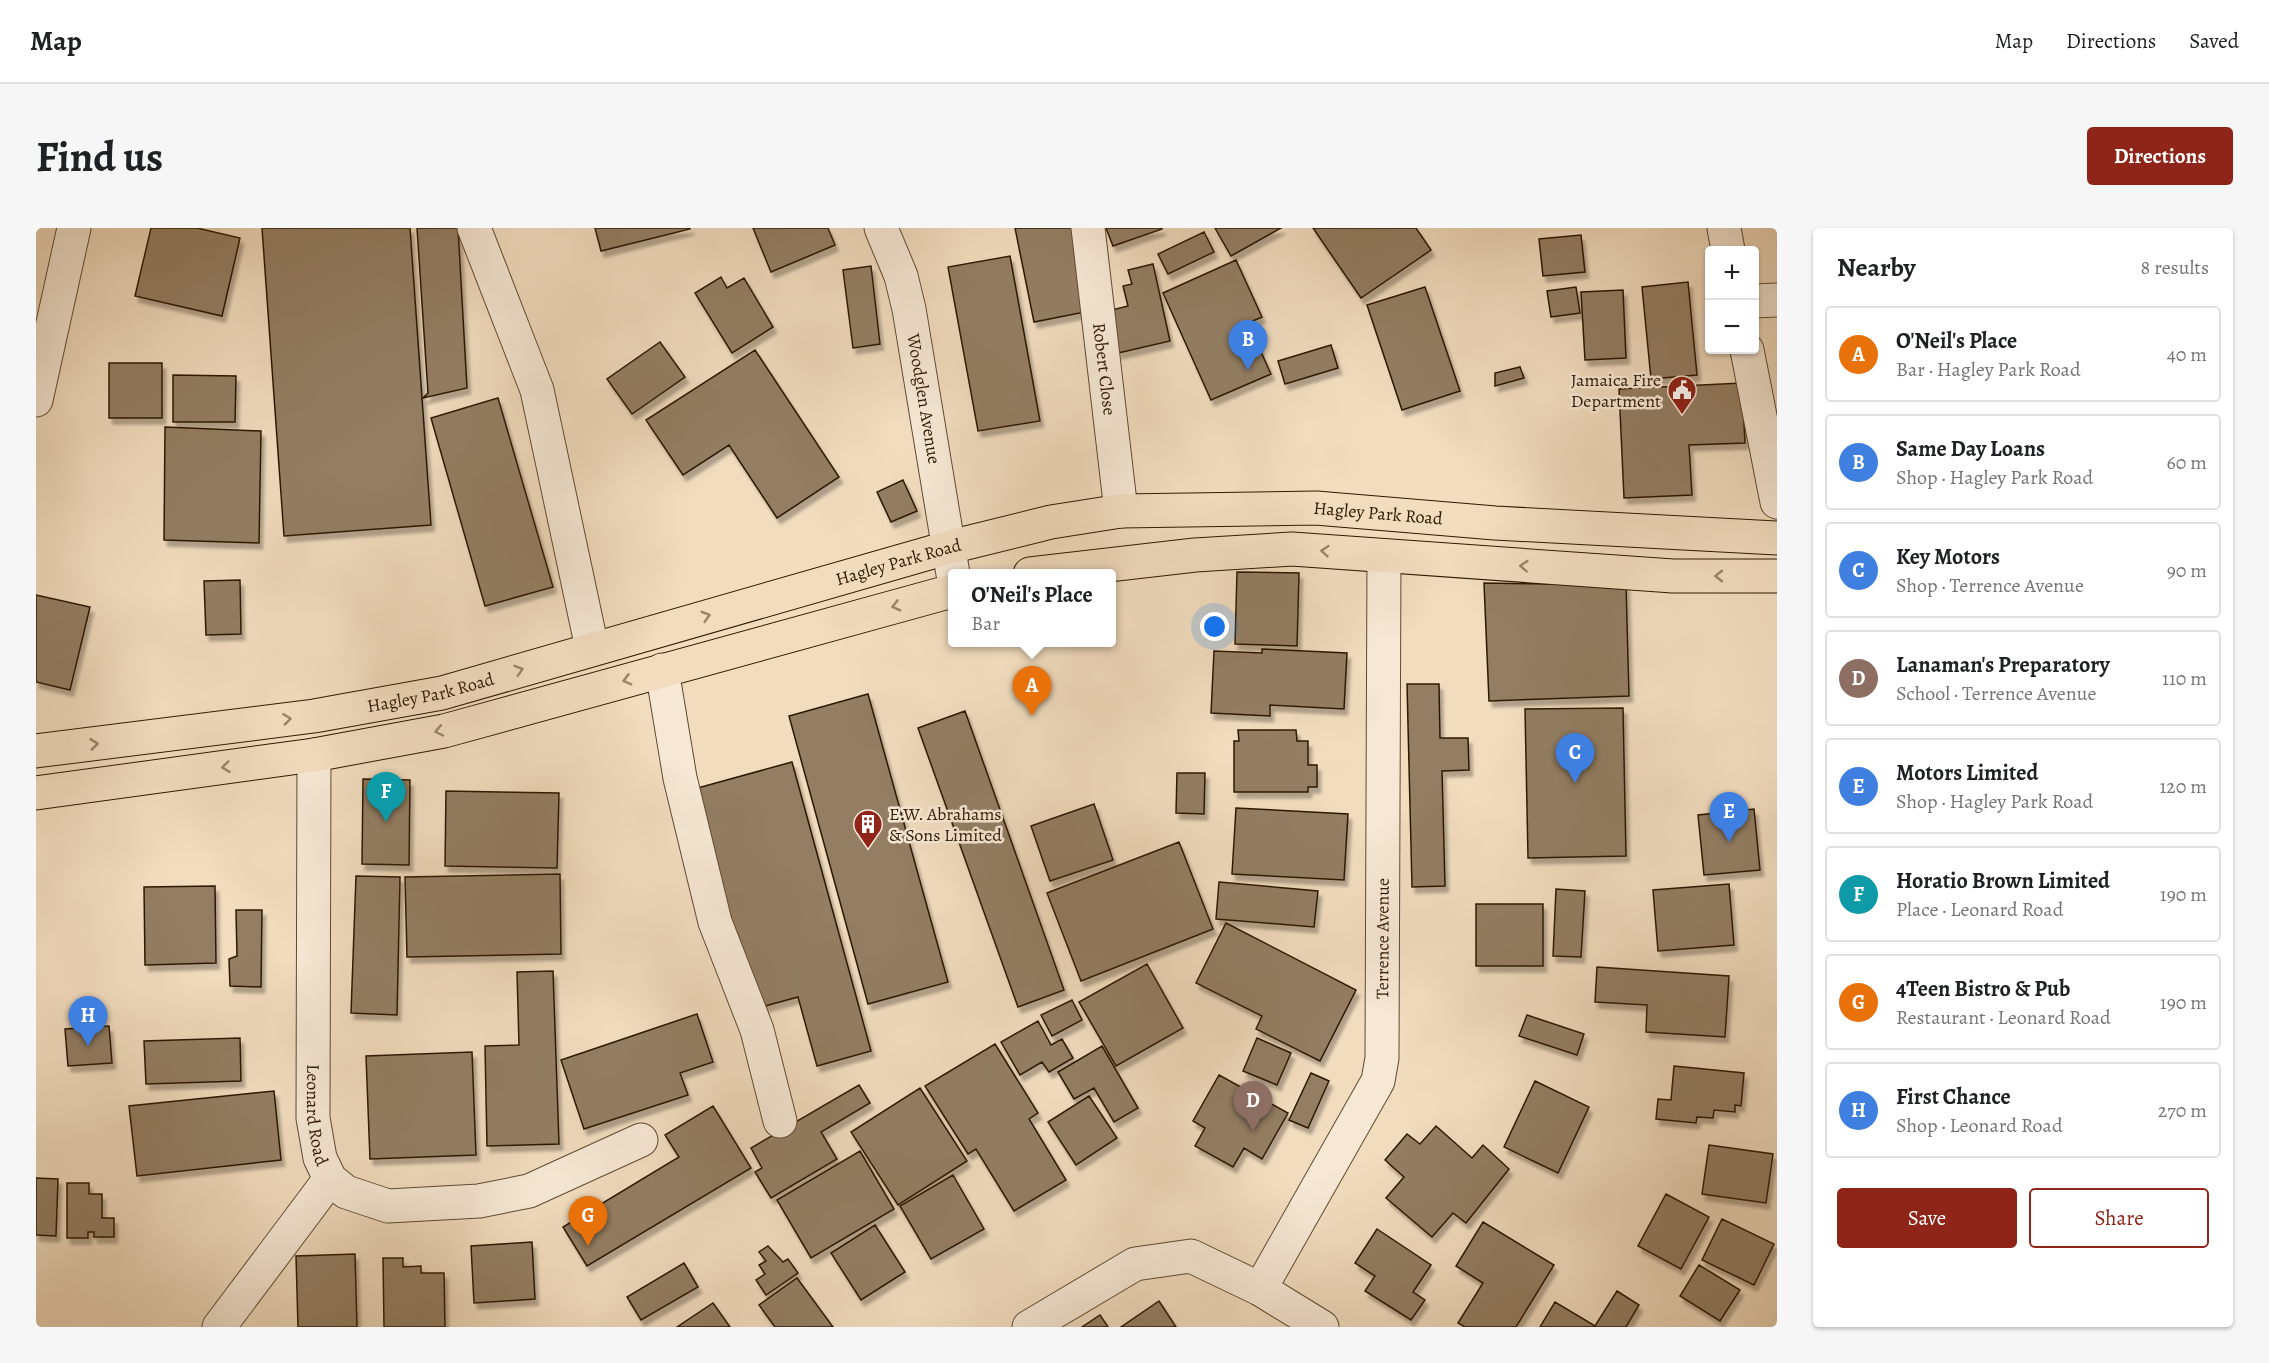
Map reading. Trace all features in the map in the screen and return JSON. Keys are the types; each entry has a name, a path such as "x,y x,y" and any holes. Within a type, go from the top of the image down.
{"main road":[{"name":"Hagley Park Road","path":"36,751 314,716 442,693 592,648 951,560 1051,522 1121,511 1316,508 1495,523 1777,538"},
{"path":"1066,569 1172,557 1292,549 1673,576 1777,576"},
{"path":"36,793 314,755 444,730 948,592"}],"street":[{"path":"36,400 74,228"},
{"path":"474,228 537,390 592,648"},
{"name":"Woodglen Avenue","path":"881,228 901,276 909,309 951,560"},
{"name":"Robert Close","path":"1088,228 1121,511"},
{"path":"1724,228 1727,246"},
{"path":"1759,301 1777,300"},
{"path":"1748,354 1777,502"},
{"name":"Terrence Avenue","path":"1260,1289 1378,1081 1380,1070 1384,556"},
{"path":"662,670 680,778 715,922 757,1030 780,1121"},
{"name":"Leonard Road","path":"314,755 313,1118 320,1158 330,1179 346,1192 388,1206 479,1201 529,1191 641,1140"},
{"path":"219,1327 330,1179"},
{"path":"1029,1327 1135,1264 1191,1256 1260,1289 1322,1327"}],"building":[{"path":"151,228 197,228 240,238 222,316 135,296"},
{"path":"262,228 410,228 431,525 284,536"},
{"path":"417,228 458,228 467,388 423,398 428,393"},
{"path":"595,228 690,228 690,229 601,251"},
{"path":"753,228 828,228 835,245 771,272"},
{"path":"1015,228 1074,228 1090,311 1034,322"},
{"path":"1106,228 1162,228 1162,229 1113,246"},
{"path":"1215,228 1281,228 1231,256"},
{"path":"1313,228 1416,228 1431,250 1361,298"},
{"path":"1204,232 1214,252 1168,274 1158,254"},
{"path":"1581,235 1585,272 1543,276 1539,239"},
{"path":"1010,256 1040,421 978,431 948,267"},
{"path":"1236,260 1262,317 1248,323 1271,374 1211,400 1163,293"},
{"path":"1153,264 1170,341 1118,353 1108,311 1128,306 1123,286 1132,284 1128,270"},
{"path":"871,266 880,344 853,348 843,270"},
{"path":"721,277 727,288 744,278 773,327 732,353 695,293"},
{"path":"1688,282 1697,375 1651,379 1642,287"},
{"path":"1425,287 1460,391 1402,410 1367,305"},
{"path":"1576,287 1580,313 1551,317 1547,291"},
{"path":"1623,290 1626,358 1585,360 1581,292"},
{"path":"660,342 685,377 632,414 607,379"},
{"path":"1331,345 1338,368 1285,384 1278,361"},
{"path":"755,350 839,477 777,518 729,445 683,475 646,420"},
{"path":"109,363 162,363 162,418 109,418"},
{"path":"1520,367 1524,378 1495,386 1495,373"},
{"path":"173,375 236,376 235,422 173,422"},
{"name":"Jamaica Fire Department","path":"1742,383 1745,443 1689,445 1692,495 1624,498 1619,389"},
{"path":"498,398 553,587 485,606 431,418"},
{"path":"165,427 261,431 259,543 164,540"},
{"path":"903,480 917,511 891,522 877,492"},
{"path":"1237,572 1299,573 1297,646 1235,644"},
{"path":"240,580 241,634 206,635 204,581"},
{"path":"1484,583 1626,585 1629,696 1489,701"},
{"path":"36,595 90,607 70,690 36,682"},
{"path":"1262,649 1347,653 1344,709 1270,705 1270,716 1211,713 1214,651 1262,653"},
{"path":"1407,684 1439,684 1440,738 1468,738 1469,770 1442,771 1445,886 1412,887"},
{"name":"E.W. Abrahams & Sons Limited","path":"868,694 948,982 868,1004 789,716"},
{"path":"1623,708 1626,856 1528,858 1525,709"},
{"path":"965,711 1064,990 1018,1007 918,728"},
{"path":"1238,730 1296,730 1297,741 1308,741 1308,765 1317,765 1317,787 1308,787 1308,792 1234,792 1234,741 1239,741"},
{"path":"792,762 871,1051 817,1066 798,997 754,1009 694,789"},
{"path":"1177,773 1205,773 1204,814 1176,813"},
{"path":"363,779 410,780 409,865 362,864"},
{"path":"446,791 559,793 557,868 445,866"},
{"path":"1094,804 1113,860 1050,881 1031,826"},
{"path":"1236,808 1348,814 1344,880 1232,874"},
{"path":"1754,809 1760,870 1704,875 1698,815"},
{"path":"1179,842 1213,929 1081,981 1047,893"},
{"path":"560,874 561,954 407,957 405,877"},
{"path":"356,876 400,877 397,1015 351,1013"},
{"path":"1219,882 1318,891 1314,927 1216,919"},
{"path":"1729,884 1734,945 1658,951 1653,890"},
{"path":"215,886 216,963 145,965 144,887"},
{"path":"1556,889 1585,891 1581,957 1553,956"},
{"path":"1476,904 1543,904 1543,966 1476,966"},
{"path":"236,910 262,910 261,987 230,986 229,959 237,956"},
{"path":"1226,923 1356,990 1320,1061 1256,1029 1262,1016 1196,983"},
{"path":"1147,964 1183,1028 1116,1066 1079,1002"},
{"path":"1597,967 1729,976 1725,1037 1646,1032 1647,1005 1595,1002"},
{"path":"553,971 559,1144 487,1146 485,1046 519,1045 517,972"},
{"path":"1072,1000 1082,1020 1052,1036 1041,1015"},
{"path":"697,1014 713,1062 680,1073 688,1095 584,1129 561,1060"},
{"path":"1527,1015 1584,1034 1577,1055 1519,1036"},
{"path":"1038,1021 1051,1045 1062,1039 1073,1058 1049,1072 1042,1062 1020,1075 1001,1042"},
{"path":"109,1026 112,1063 68,1066 65,1029"},
{"path":"240,1038 241,1081 146,1084 144,1041"},
{"path":"1257,1038 1291,1053 1277,1085 1243,1071"},
{"path":"995,1044 1038,1113 1029,1119 1066,1180 1014,1211 976,1149 968,1154 925,1086"},
{"path":"1102,1046 1138,1108 1114,1122 1094,1088 1074,1099 1058,1072"},
{"path":"472,1052 476,1155 370,1159 366,1056"},
{"path":"1674,1066 1744,1073 1741,1106 1735,1105 1735,1112 1714,1110 1713,1118 1697,1117 1696,1123 1656,1119 1658,1099 1671,1100"},
{"path":"1311,1073 1329,1081 1308,1128 1289,1120"},
{"path":"1219,1075 1288,1113 1262,1159 1244,1148 1233,1167 1195,1146 1205,1128 1193,1121"},
{"path":"1535,1081 1589,1107 1558,1173 1504,1147"},
{"path":"859,1085 870,1103 821,1132 837,1159 771,1198 755,1172 762,1168 751,1148"},
{"path":"920,1088 967,1161 898,1205 851,1132"},
{"path":"274,1091 281,1160 137,1176 129,1106"},
{"path":"1089,1096 1117,1138 1076,1165 1048,1122"},
{"path":"713,1106 751,1168 587,1266 563,1227 679,1157 665,1135"},
{"path":"1436,1126 1472,1158 1483,1145 1509,1169 1466,1223 1453,1213 1432,1237 1386,1198 1404,1177 1385,1160 1407,1134 1420,1144"},
{"path":"1709,1145 1773,1154 1766,1203 1702,1194"},
{"path":"860,1151 894,1209 811,1258 777,1200"},
{"path":"953,1175 984,1229 931,1259 900,1206"},
{"path":"36,1178 58,1179 56,1236 36,1235"},
{"path":"67,1183 89,1183 89,1194 102,1194 102,1218 114,1218 114,1237 94,1237 94,1232 88,1232 88,1238 67,1238"},
{"path":"1666,1194 1709,1217 1681,1269 1638,1246"},
{"path":"1722,1219 1774,1244 1754,1285 1702,1260"},
{"path":"1483,1222 1554,1265 1516,1327 1465,1327 1458,1323 1483,1283 1456,1266"},
{"path":"875,1225 905,1272 861,1300 831,1253"},
{"path":"1377,1229 1431,1265 1413,1292 1425,1300 1411,1320 1365,1291 1375,1276 1355,1263"},
{"path":"532,1242 535,1299 474,1303 471,1246"},
{"path":"768,1246 783,1262 788,1259 798,1273 766,1295 756,1280 765,1274 759,1265 766,1261 759,1252"},
{"path":"355,1254 357,1327 298,1327 296,1256"},
{"path":"383,1258 403,1258 403,1267 421,1266 421,1273 444,1273 445,1327 384,1327"},
{"path":"684,1263 698,1287 641,1320 627,1297"},
{"path":"1699,1265 1740,1290 1720,1321 1680,1296"},
{"path":"797,1278 833,1327 775,1327 759,1305"},
{"path":"1617,1291 1639,1305 1626,1327 1540,1327 1555,1302 1595,1326"},
{"path":"1159,1301 1176,1327 1121,1327"},
{"path":"713,1303 730,1327 677,1327"},
{"path":"1100,1315 1108,1327 1082,1327"}],"place":[{"name":"Same Day Loans","path":"1248,370"},
{"name":"Jamaica Fire Department","path":"1682,416"},
{"name":"O'Neil's Place","path":"1032,716"},
{"name":"Key Motors","path":"1575,783"},
{"name":"Horatio Brown Limited","path":"386,822"},
{"name":"Motors Limited","path":"1729,842"},
{"name":"E.W. Abrahams & Sons Limited","path":"868,850"},
{"name":"First Chance","path":"88,1046"},
{"name":"Lanaman's Preparatory","path":"1253,1131"},
{"name":"4Teen Bistro & Pub","path":"588,1246"}]}
